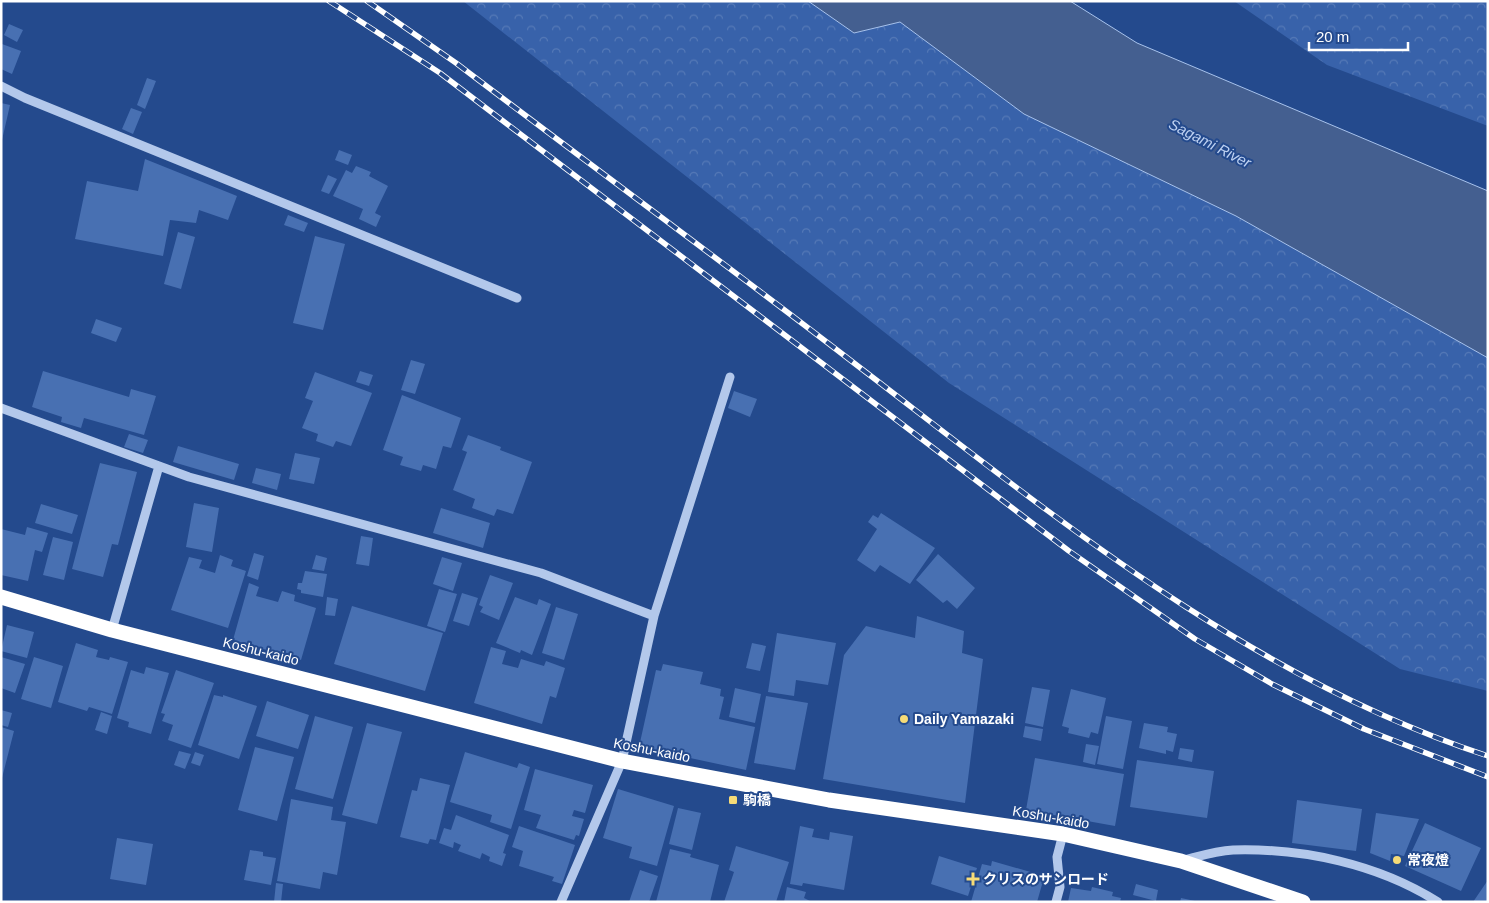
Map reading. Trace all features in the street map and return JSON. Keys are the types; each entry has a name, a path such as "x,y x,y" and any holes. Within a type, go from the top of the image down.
{"highway":[{"name":"Koshu-kaido","path":"1,597 112,630 622,761 829,800 1064,834 1182,861 1303,902"}],"street":[{"path":"1,86 25,98 517,298"},
{"path":"561,902 622,761 654,616 730,377"},
{"path":"1,408 189,477 541,573 654,616"},
{"path":"112,630 159,466"},
{"path":"1056,902 1060,887 1057,857 1064,834"},
{"path":"1182,861 1232,850 1299,854 1367,867 1416,888 1438,902"}],"green space":[{"path":"463,1 808,1 854,33 900,22 1024,114 1236,216 1488,358 1488,691 1400,669 949,383"},
{"path":"1234,1 1488,1 1488,126 1327,65"}],"water":[{"name":"Sagami River","path":"808,1 1070,1 1137,43 1488,191 1488,358 1236,216 1024,114 900,22 854,33"}],"building":[{"path":"9,24 23,30 17,42 4,35"},
{"path":"2,44 21,51 12,74 1,69"},
{"path":"147,78 156,81 145,109 137,105"},
{"path":"1,103 10,105 2,140 1,140"},
{"path":"131,108 142,112 133,134 122,129"},
{"path":"339,150 352,155 348,165 335,160"},
{"path":"145,159 237,196 228,220 199,210 196,223 170,220 163,256 75,239 87,181 138,191"},
{"path":"356,166 371,172 369,176 388,186 375,213 381,216 376,227 359,219 363,209 333,196 346,170 352,173"},
{"path":"328,175 337,179 329,194 321,191"},
{"path":"288,215 308,223 304,232 284,225"},
{"path":"178,232 195,237 181,289 164,284"},
{"path":"315,236 345,244 323,330 293,323"},
{"path":"96,319 122,328 116,342 91,333"},
{"path":"411,360 425,364 415,394 401,390"},
{"path":"43,371 129,397 131,389 156,396 144,435 84,418 81,428 61,422 62,417 32,407"},
{"path":"360,371 373,375 369,386 356,382"},
{"path":"315,372 372,393 351,446 336,441 333,447 316,441 318,434 302,428 313,401 305,398"},
{"path":"734,391 757,399 750,417 728,408"},
{"path":"402,395 461,418 451,448 443,446 436,469 423,465 421,471 400,465 403,457 383,450"},
{"path":"129,434 148,440 143,453 124,447"},
{"path":"468,435 501,447 500,450 532,462 513,514 497,509 494,516 472,508 475,499 453,490 467,452 462,450"},
{"path":"178,446 239,464 234,480 173,462"},
{"path":"295,453 320,458 314,484 289,479"},
{"path":"100,463 137,472 118,545 112,544 103,577 72,569"},
{"path":"256,468 281,474 277,490 252,483"},
{"path":"194,503 219,508 212,552 186,547"},
{"path":"41,504 78,515 72,534 35,523"},
{"path":"441,508 490,523 483,548 433,533"},
{"path":"881,513 935,548 910,584 880,565 875,572 857,560 877,529 868,522 873,515 878,518"},
{"path":"27,527 48,533 42,552 35,550 28,581 1,575 1,529 25,535"},
{"path":"361,536 373,538 369,566 356,564"},
{"path":"53,537 73,542 64,580 43,575"},
{"path":"254,553 264,556 258,580 247,576"},
{"path":"938,554 975,588 957,609 947,600 943,603 916,580"},
{"path":"220,555 233,560 231,566 246,571 228,628 171,610 189,557 202,560 199,568 215,573"},
{"path":"316,555 327,558 324,571 312,569"},
{"path":"442,557 462,563 453,591 433,584"},
{"path":"305,571 327,574 323,597 301,593 301,590 297,589 298,583 302,583"},
{"path":"490,575 513,583 499,620 480,612 483,607 479,605"},
{"path":"249,583 259,587 256,596 278,602 282,591 295,595 294,601 316,608 301,660 233,640"},
{"path":"439,589 457,594 445,632 427,626"},
{"path":"462,593 478,598 469,626 453,621"},
{"path":"327,597 338,599 335,616 325,615"},
{"path":"515,597 537,605 539,599 551,604 532,655 521,650 520,653 496,643"},
{"path":"352,606 443,633 425,691 334,664"},
{"path":"556,607 578,614 564,660 542,653"},
{"name":"Daily Yamazaki","path":"917,616 964,631 962,653 983,659 965,803 823,779 844,655 866,626 915,638"},
{"path":"7,625 34,632 27,658 1,651"},
{"path":"777,633 836,643 828,685 796,680 794,696 768,692"},
{"path":"76,643 98,650 96,657 109,660 110,657 128,662 112,714 89,707 87,711 58,702"},
{"path":"752,643 766,646 760,671 746,668"},
{"path":"491,647 506,651 502,664 518,668 521,659 544,666 546,661 565,668 556,698 550,696 542,724 474,703"},
{"path":"1,657 25,664 15,693 1,688"},
{"path":"34,657 63,666 51,708 21,699"},
{"path":"663,664 703,672 700,684 721,689 720,696 724,697 719,719 755,727 746,770 639,747 656,670 661,671"},
{"path":"146,667 169,673 151,734 128,727 129,722 117,718 131,670 144,674"},
{"path":"176,670 214,683 191,748 168,740 173,725 162,721 165,714 161,713"},
{"path":"1032,687 1050,690 1043,727 1025,723"},
{"path":"735,688 761,694 755,723 729,717"},
{"path":"1071,689 1106,698 1098,734 1091,732 1089,738 1068,733 1069,728 1062,726"},
{"path":"214,695 223,697 223,695 257,706 239,759 198,745"},
{"path":"766,696 808,703 795,770 754,763"},
{"path":"267,701 309,715 298,749 256,736"},
{"path":"1,710 12,713 8,727 1,725"},
{"path":"101,712 112,716 107,734 95,730"},
{"path":"315,716 353,727 333,799 295,789"},
{"path":"1106,716 1132,721 1123,769 1097,764"},
{"path":"367,723 402,732 377,824 342,815"},
{"path":"1144,723 1168,727 1167,732 1177,734 1173,752 1166,750 1166,754 1139,748"},
{"path":"1025,726 1043,729 1041,741 1023,737"},
{"path":"1,727 14,731 2,778 1,778"},
{"path":"1086,744 1099,746 1095,765 1083,762"},
{"path":"255,747 294,757 277,821 238,810"},
{"path":"1180,748 1194,750 1192,762 1178,759"},
{"path":"179,751 191,754 185,769 174,765"},
{"path":"195,752 204,755 200,766 191,763"},
{"path":"465,752 517,768 519,763 530,767 511,829 490,822 492,815 450,802"},
{"path":"1035,758 1124,774 1115,826 1026,810"},
{"path":"1137,760 1214,771 1207,818 1130,807"},
{"path":"535,769 593,785 585,813 574,810 572,816 584,819 579,836 576,835 574,840 536,828 541,815 524,810"},
{"path":"420,778 450,785 436,840 430,839 428,844 400,837 412,790 417,791"},
{"path":"618,789 674,806 657,866 629,858 632,847 603,838"},
{"path":"291,799 333,807 331,820 346,822 337,875 323,872 320,889 277,881"},
{"path":"1297,800 1362,809 1356,851 1292,843"},
{"path":"678,808 701,813 692,850 669,844"},
{"path":"1376,813 1419,819 1404,856 1391,854 1390,861 1370,853"},
{"path":"456,815 509,835 503,853 506,854 502,866 489,861 490,857 482,853 480,859 458,851 461,845 454,842 453,848 439,843 444,828 451,830"},
{"path":"1425,823 1481,848 1461,891 1405,866"},
{"path":"519,826 575,845 562,884 552,881 554,877 519,866 523,851 512,847"},
{"path":"800,826 814,829 812,837 829,840 830,832 853,836 844,890 803,883 802,886 790,884"},
{"path":"117,838 153,844 146,885 110,879"},
{"path":"736,846 789,862 776,902 724,902 734,872 729,870"},
{"path":"670,849 691,854 690,857 719,865 710,902 656,902"},
{"path":"250,850 263,852 263,856 276,858 271,885 244,880"},
{"path":"939,856 977,868 968,896 931,884"},
{"path":"992,861 1034,873 1033,879 1043,881 1037,902 971,902 982,864 991,866"},
{"path":"640,870 658,876 649,902 629,902"},
{"path":"1488,880 1488,902 1473,902"},
{"path":"276,883 283,884 281,902 274,902"},
{"path":"1136,884 1158,890 1156,901 1133,895"},
{"path":"787,887 806,892 804,898 812,902 784,902"},
{"path":"1092,887 1113,892 1112,896 1121,898 1120,902 1068,902 1071,888 1091,891"},
{"path":"1181,898 1195,901 1195,902 1180,902"}],"railway":[{"path":"329,1 440,73 1069,551 1195,639 1272,684 1364,729 1488,777"},
{"path":"367,1 456,63 1086,539 1162,591 1239,640 1319,684 1402,724 1488,756"}],"place":[{"name":"Daily Yamazaki","path":"904,719"},
{"name":"駒橋","path":"733,800"},
{"name":"常夜燈","path":"1397,860"},
{"name":"クリスのサンロード","path":"973,879"}]}
